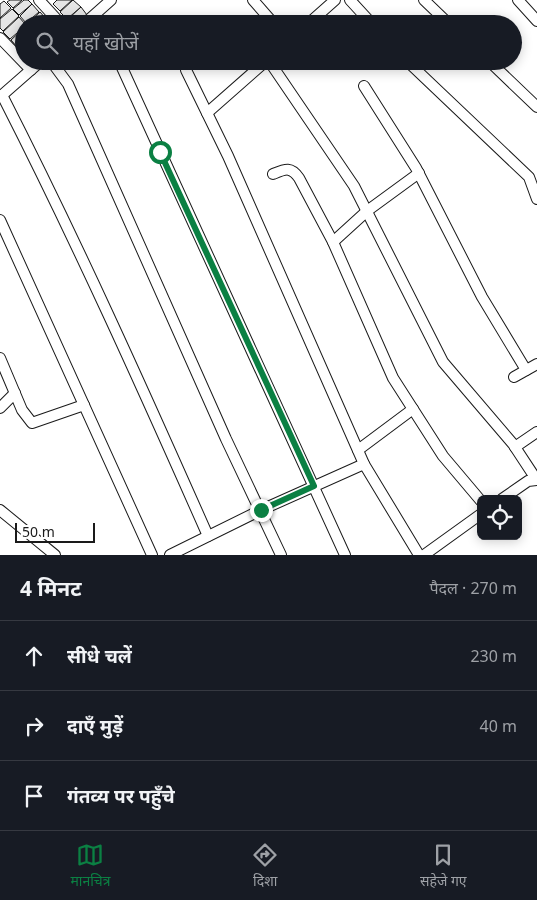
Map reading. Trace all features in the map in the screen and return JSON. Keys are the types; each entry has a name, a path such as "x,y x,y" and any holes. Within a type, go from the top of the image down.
{"street":[{"path":"39,0 53,15"},
{"path":"253,0 266,15"},
{"path":"318,15 335,0"},
{"path":"350,0 364,15"},
{"path":"424,0 440,15"},
{"path":"518,0 537,21"},
{"path":"95,14 109,1"},
{"path":"0,38 15,53"},
{"path":"31,70 1,96 77,245 208,536"},
{"path":"58,70 68,84 226,439 281,555"},
{"path":"123,70 345,555"},
{"path":"186,70 228,156 364,464 425,554 477,517"},
{"path":"207,113 256,70"},
{"path":"275,70 343,169 367,211 443,362 515,446 536,480 528,481 508,495"},
{"path":"417,70 533,174 537,198"},
{"path":"499,70 537,106"},
{"path":"364,86 419,173 482,297 526,370"},
{"path":"274,174 287,169 296,173 333,242 384,362 442,456 477,496"},
{"path":"333,242 367,211 419,173"},
{"path":"0,220 152,555"},
{"path":"0,358 25,416 32,423 84,405"},
{"path":"514,377 537,364"},
{"path":"0,408 15,393"},
{"path":"358,450 413,409"},
{"path":"515,446 537,432"},
{"path":"170,555 261,510 364,464"},
{"path":"0,510 55,555"}],"building":[{"path":"10,0 22,0 13,8 7,2"},
{"path":"24,0 28,0 32,4 19,15 13,9"},
{"path":"57,0 72,0 60,11 53,4"},
{"path":"73,0 81,7 72,15 63,15 60,12"},
{"path":"4,1 11,8 0,18 0,4"},
{"path":"32,4 39,12 35,15 21,15"},
{"path":"81,7 87,15 72,15"},
{"path":"12,9 18,15 15,15 15,20 3,31 0,28 0,19"},
{"path":"15,21 15,35 10,39 3,32"},
{"path":"15,36 15,45 11,40"}],"route":[{"path":"160,152 314,486 261,510"}]}
